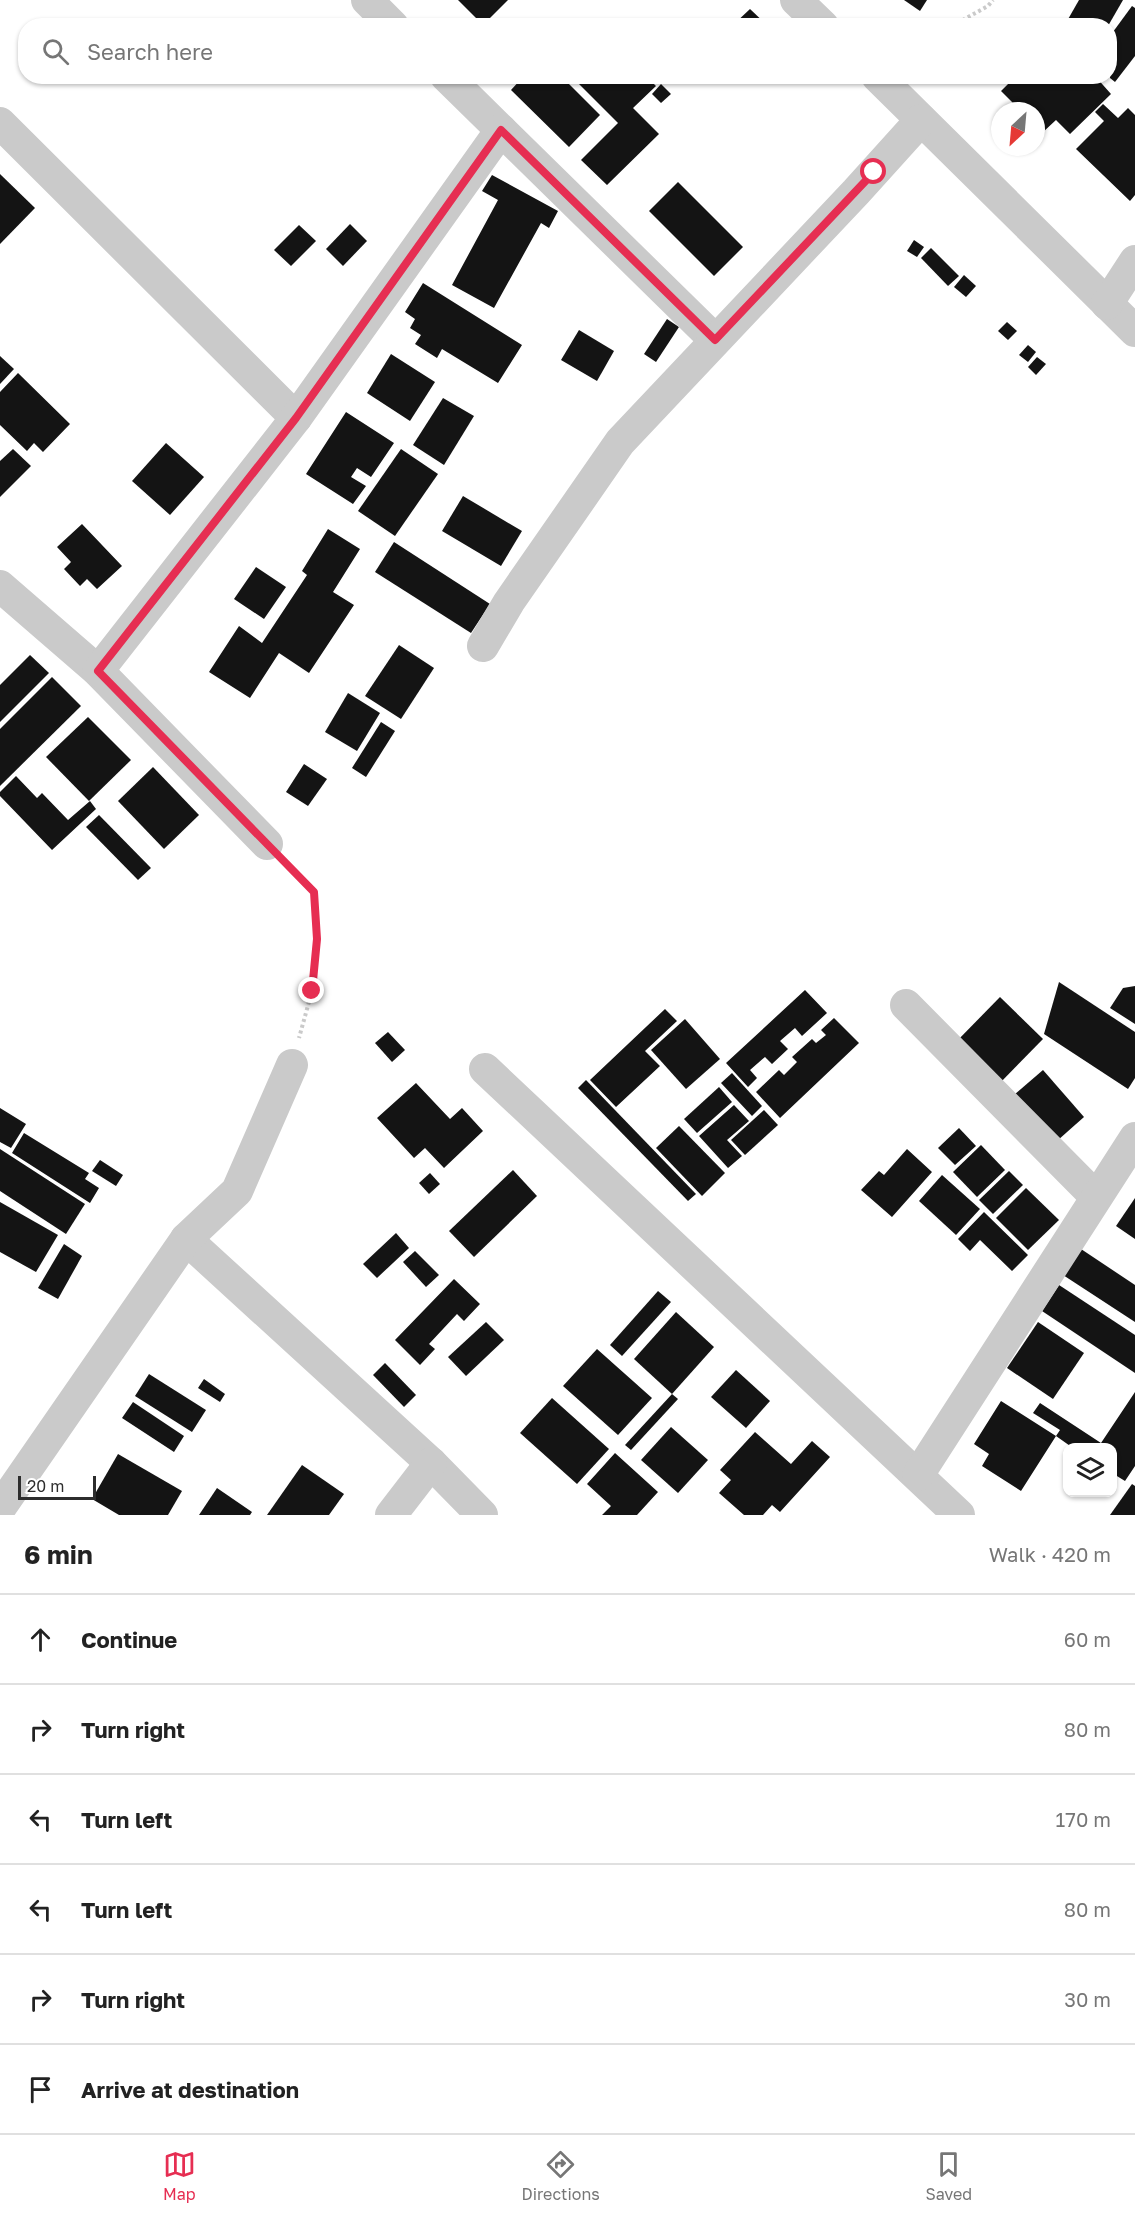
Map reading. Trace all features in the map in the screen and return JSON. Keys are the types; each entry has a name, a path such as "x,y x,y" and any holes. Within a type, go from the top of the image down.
{"street":[{"path":"367,0 385,18"},
{"path":"796,0 815,18"},
{"path":"454,84 715,340"},
{"path":"885,84 1135,331"},
{"path":"483,646 509,602 620,442 921,120"},
{"path":"0,123 296,418"},
{"path":"98,671 296,418 501,130"},
{"path":"1107,304 1135,261"},
{"path":"0,586 98,671 267,844"},
{"path":"906,1005 1096,1197"},
{"path":"0,1508 186,1239 237,1191 292,1065"},
{"path":"485,1069 959,1515"},
{"path":"918,1475 1135,1138"},
{"path":"186,1239 431,1463 482,1515"},
{"path":"391,1515 431,1463"}],"path":[{"path":"966,18 988,6 993,0"},
{"path":"267,844 314,892 317,939 312,991 292,1065"}],"building":[{"path":"458,0 508,0 490,18 476,18"},
{"path":"904,0 927,0 920,11"},
{"path":"1079,0 1123,0 1113,18 1069,18"},
{"path":"1132,6 1135,8 1135,56 1117,79 1117,26"},
{"path":"750,9 760,18 740,18"},
{"path":"516,84 569,84 600,115 569,147 511,90"},
{"path":"579,84 654,84 656,86 633,108 659,134 607,185 581,160 618,123"},
{"path":"661,84 671,94 661,103 652,94"},
{"path":"1008,84 1102,84 1111,94 1070,134 1056,120 1045,130 1045,102 1012,102 1001,91"},
{"path":"1103,104 1118,118 1128,108 1135,115 1135,195 1130,201 1076,149 1104,121 1095,112"},
{"path":"0,174 35,208 0,244"},
{"path":"492,175 558,211 549,228 541,223 494,308 452,285 498,200 482,191"},
{"path":"678,182 743,247 714,276 649,211"},
{"path":"350,224 367,241 343,266 326,249"},
{"path":"299,225 316,241 291,266 274,250"},
{"path":"914,240 924,247 917,257 907,251"},
{"path":"931,248 959,276 948,286 921,258"},
{"path":"964,275 976,286 966,297 954,287"},
{"path":"423,283 522,345 498,383 442,349 437,358 415,344 421,335 410,328 415,319 405,312"},
{"path":"667,319 679,327 656,362 644,354"},
{"path":"1007,322 1017,331 1008,340 998,331"},
{"path":"579,330 614,351 597,381 561,360"},
{"path":"1028,345 1036,352 1028,362 1019,355"},
{"path":"391,354 435,382 410,421 367,393"},
{"path":"0,356 14,369 0,384"},
{"path":"1037,357 1046,364 1036,375 1028,367"},
{"path":"18,373 70,424 43,452 34,443 27,451 0,425 0,392"},
{"path":"443,398 474,416 444,465 413,445"},
{"path":"346,412 394,443 371,477 357,468 351,477 366,486 353,504 306,474"},
{"path":"166,443 204,477 170,515 132,481"},
{"path":"13,449 31,466 0,497 0,461"},
{"path":"401,449 438,474 395,536 358,511"},
{"path":"463,496 522,531 501,566 442,531"},
{"path":"82,524 122,566 97,589 87,579 80,586 64,569 71,562 57,547"},
{"path":"328,529 360,549 333,592 354,605 309,673 279,653 250,698 209,672 239,626 262,643 307,575 302,571"},
{"path":"394,542 490,604 471,633 375,572"},
{"path":"256,567 286,587 264,619 234,599"},
{"path":"399,645 434,668 401,719 365,696"},
{"path":"30,655 49,673 0,722 0,685"},
{"path":"52,677 81,706 0,786 0,729"},
{"path":"348,693 380,713 357,751 325,732"},
{"path":"88,717 131,760 89,801 46,757"},
{"path":"381,722 395,731 366,777 352,768"},
{"path":"304,764 327,779 308,806 286,792"},
{"path":"153,767 199,815 164,849 118,801"},
{"path":"16,776 37,798 42,793 68,820 90,801 96,809 52,850 0,796 0,792"},
{"path":"99,815 151,868 138,880 86,827"},
{"path":"1059,982 1135,1032 1135,1078 1128,1089 1044,1034"},
{"path":"1135,986 1135,1024 1110,1008 1123,988"},
{"path":"805,990 827,1013 802,1036 795,1028 780,1041 788,1049 772,1064 765,1057 750,1070 757,1078 748,1087 726,1063"},
{"path":"1000,997 1043,1039 998,1085 955,1043"},
{"path":"665,1009 677,1021 645,1051 660,1066 616,1107 590,1080"},
{"path":"834,1018 859,1043 780,1118 756,1092 779,1070 784,1075 797,1062 792,1057 812,1039 816,1043 826,1035 821,1030"},
{"path":"685,1019 720,1059 686,1089 651,1050"},
{"path":"388,1032 405,1050 392,1062 375,1043"},
{"path":"1043,1070 1084,1117 1049,1148 1008,1100"},
{"path":"732,1073 762,1106 752,1116 721,1083"},
{"path":"586,1080 696,1194 688,1201 578,1088"},
{"path":"416,1083 450,1119 462,1108 483,1131 444,1168 425,1148 414,1158 377,1118"},
{"path":"719,1087 732,1102 697,1133 684,1119"},
{"path":"734,1105 749,1121 727,1140 742,1156 728,1168 699,1136"},
{"path":"0,1108 26,1124 11,1148 0,1142"},
{"path":"764,1110 778,1125 745,1155 731,1140"},
{"path":"679,1126 725,1173 702,1196 656,1148"},
{"path":"959,1128 976,1146 955,1165 938,1148"},
{"path":"24,1133 89,1173 85,1179 99,1188 90,1203 12,1153"},
{"path":"981,1145 1005,1170 977,1197 953,1172"},
{"path":"0,1149 85,1204 66,1234 0,1191"},
{"path":"907,1149 932,1172 892,1217 861,1190 879,1171 884,1175"},
{"path":"100,1160 123,1175 116,1186 92,1171"},
{"path":"513,1170 537,1196 474,1257 449,1231"},
{"path":"1009,1171 1023,1185 993,1214 979,1200"},
{"path":"430,1173 440,1184 429,1194 419,1183"},
{"path":"942,1175 980,1209 956,1235 919,1201"},
{"path":"1026,1188 1059,1220 1028,1250 996,1218"},
{"path":"1135,1198 1135,1239 1116,1226"},
{"path":"0,1202 58,1235 36,1272 0,1252"},
{"path":"984,1212 1028,1255 1012,1271 980,1240 970,1251 958,1239"},
{"path":"396,1233 409,1248 377,1278 363,1264"},
{"path":"64,1244 82,1256 58,1299 38,1288"},
{"path":"1081,1249 1135,1285 1135,1322 1063,1275"},
{"path":"415,1251 439,1275 426,1287 403,1262"},
{"path":"454,1279 480,1304 464,1321 457,1314 429,1344 435,1349 420,1365 395,1340"},
{"path":"1059,1285 1135,1335 1135,1373 1042,1311"},
{"path":"658,1291 671,1302 622,1356 610,1345"},
{"path":"676,1312 714,1347 672,1394 634,1359"},
{"path":"486,1322 504,1340 466,1376 448,1357"},
{"path":"1038,1322 1084,1353 1053,1399 1007,1368"},
{"path":"597,1349 652,1398 618,1435 563,1386"},
{"path":"385,1363 416,1395 404,1407 373,1375"},
{"path":"736,1370 770,1401 746,1428 711,1397"},
{"path":"149,1374 206,1410 192,1432 135,1396"},
{"path":"204,1379 225,1394 220,1402 198,1388"},
{"path":"1135,1392 1135,1466 1125,1481 1117,1476 1117,1443 1101,1443"},
{"path":"672,1394 678,1399 631,1450 625,1445"},
{"path":"552,1398 609,1449 577,1484 520,1433"},
{"path":"1001,1401 1056,1436 1021,1491 982,1466 989,1454 974,1444"},
{"path":"133,1402 184,1436 174,1452 122,1418"},
{"path":"1040,1403 1101,1443 1066,1443 1056,1436 1060,1430 1033,1413"},
{"path":"671,1427 708,1460 678,1493 641,1460"},
{"path":"755,1432 791,1464 812,1441 830,1457 780,1512 772,1505 763,1515 744,1515 719,1493 731,1480 720,1470"},
{"path":"615,1453 658,1492 637,1515 602,1515 611,1506 587,1484"},
{"path":"118,1454 182,1491 168,1515 119,1515 92,1499"},
{"path":"302,1465 344,1494 329,1515 267,1515"},
{"path":"1132,1484 1135,1486 1135,1515 1110,1515"},
{"path":"217,1488 252,1512 250,1515 199,1515"}],"route":[{"path":"312,991 317,939 314,892 98,671 296,418 501,130 715,340 874,172"}]}
